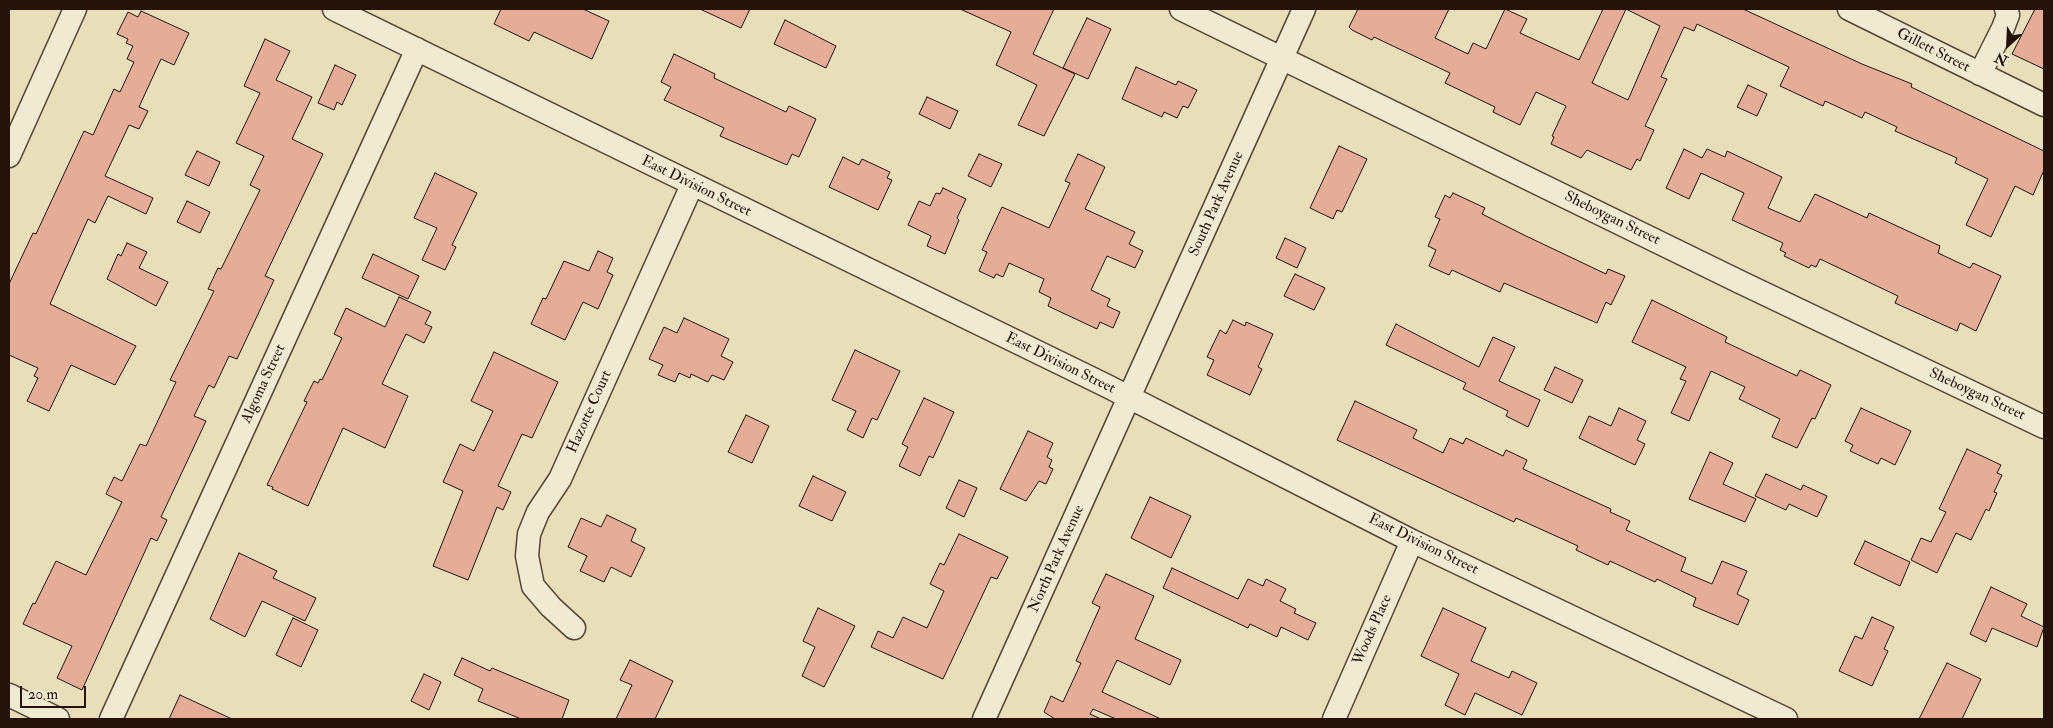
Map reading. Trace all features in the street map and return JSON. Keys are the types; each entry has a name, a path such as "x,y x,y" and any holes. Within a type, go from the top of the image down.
{"street":[{"path":"9,156 76,9"},
{"name":"East Division Street","path":"334,9 1129,398 1412,540 1786,719"},
{"name":"Sheboygan Street","path":"1181,9 1749,287 2044,427"},
{"name":"South Park Avenue","path":"1129,398 1304,9"},
{"name":"Gillett Street","path":"1849,9 2044,105"},
{"path":"1980,74 2008,11"},
{"name":"Algoma Street","path":"111,719 417,49"},
{"name":"Hazotte Court","path":"574,628 551,607 533,586 527,556 529,534 538,512 560,479 692,185"},
{"name":"North Park Avenue","path":"984,719 1129,398"},
{"name":"Woods Place","path":"1334,719 1412,540"},
{"path":"9,695 58,719"}],"building":[{"path":"501,9 583,9 609,21 592,59 534,32 529,41 494,24"},
{"path":"700,9 750,9 741,28"},
{"path":"960,9 1054,9 1033,54 1075,74 1044,136 1018,125 1037,85 996,65 1011,32"},
{"path":"1358,9 1449,9 1435,38 1468,54 1473,43 1486,49 1505,9 1527,19 1520,33 1579,60 1603,9 1626,9 1743,9 1862,64 1912,84 1911,87 2044,151 2044,170 2033,195 2015,186 1991,237 1966,225 1988,179 1955,163 1957,158 1895,131 1897,127 1865,112 1862,118 1825,101 1823,106 1780,86 1789,67 1697,24 1694,31 1684,27 1661,77 1667,79 1645,126 1654,130 1640,161 1637,159 1631,170 1587,150 1581,158 1551,144 1554,137 1552,136 1566,106 1536,92 1520,125 1493,112 1495,107 1445,83 1450,73 1374,37 1372,40 1349,27","holes":["1626,9 1660,26 1628,100 1592,83"]},
{"path":"2035,9 2044,9 2044,69 2012,54"},
{"path":"141,11 189,33 174,65 161,59 139,107 148,111 139,129 129,125 105,176 153,198 146,214 108,196 95,223 88,219 50,304 136,346 115,385 71,365 49,411 27,401 38,378 34,376 38,368 9,355 9,284 33,233 36,234 84,131 93,135 114,89 120,92 134,62 127,59 133,46 126,43 128,39 117,34 128,12 138,17"},
{"path":"1087,18 1111,29 1088,79 1063,68"},
{"path":"785,20 836,46 826,68 774,44"},
{"path":"265,39 290,51 276,80 312,97 292,139 323,154 265,276 274,280 237,359 229,356 214,388 209,385 194,416 206,421 161,517 167,520 157,541 151,538 82,690 57,678 72,646 23,624 56,561 86,575 122,502 106,494 114,477 122,481 140,444 146,446 176,382 170,380 214,291 208,289 218,268 221,269 260,190 250,185 264,156 236,143 260,93 244,86"},
{"path":"674,54 715,74 714,78 786,112 789,106 816,119 799,157 792,154 787,165 720,136 724,128 664,100 671,87 661,82"},
{"path":"335,65 356,75 342,105 337,102 334,110 318,103"},
{"path":"1136,67 1176,85 1178,81 1197,90 1188,108 1183,106 1177,118 1164,112 1162,117 1122,99"},
{"path":"1748,85 1767,94 1757,116 1737,107"},
{"path":"927,97 958,111 950,129 919,114"},
{"path":"1339,146 1367,159 1342,212 1337,210 1333,219 1310,208"},
{"path":"1684,149 1702,158 1707,149 1725,157 1727,151 1782,177 1768,208 1800,222 1815,194 1867,218 1869,213 1940,246 1938,253 1970,268 1973,263 2001,276 1976,331 1960,323 1957,331 1895,303 1898,296 1820,259 1816,267 1811,265 1809,268 1784,256 1786,253 1780,250 1783,243 1732,220 1744,193 1701,173 1689,199 1666,188"},
{"path":"197,151 220,162 209,186 185,175"},
{"path":"979,154 1002,164 991,187 968,176"},
{"path":"1078,154 1105,167 1085,209 1135,232 1129,244 1143,251 1135,268 1107,256 1091,290 1110,299 1107,306 1120,312 1113,328 1100,322 1097,329 1048,306 1051,298 1039,292 1044,279 1009,263 1003,277 996,274 994,278 979,271 987,252 982,250 1002,207 1049,228 1070,183 1065,181"},
{"path":"843,157 859,165 862,159 890,172 887,178 892,180 878,210 829,187"},
{"path":"435,173 477,193 452,245 456,247 445,270 422,260 437,228 414,218"},
{"path":"943,188 966,199 957,218 959,220 945,254 927,246 931,236 908,225 919,201 930,206 936,193 940,194"},
{"path":"1453,193 1485,208 1482,214 1526,236 1606,274 1608,269 1625,276 1611,305 1606,302 1597,323 1504,283 1500,292 1452,270 1449,275 1429,266 1436,250 1428,246 1440,219 1435,217 1445,195 1450,198"},
{"path":"187,201 210,212 200,233 177,222"},
{"path":"1285,238 1306,248 1297,268 1276,258"},
{"path":"127,243 147,252 139,268 168,282 156,306 107,279 118,254 121,256"},
{"path":"598,251 613,258 607,272 613,275 598,309 583,302 565,340 531,324 543,298 546,299 564,261 589,271"},
{"path":"373,254 419,276 408,299 362,278"},
{"path":"1295,274 1325,288 1314,310 1284,296"},
{"path":"399,297 431,312 425,324 432,327 424,343 406,334 382,384 408,396 385,448 343,428 308,506 272,489 273,487 267,485 307,402 304,401 314,381 318,383 320,379 322,380 342,338 334,334 346,308 385,327"},
{"path":"1652,300 1727,337 1725,342 1797,376 1800,370 1831,385 1815,419 1812,418 1797,448 1772,437 1780,419 1739,399 1745,387 1711,371 1689,421 1671,413 1686,381 1680,379 1686,367 1632,342"},
{"path":"684,318 729,339 721,356 733,362 724,380 712,375 708,382 691,374 690,378 679,373 675,382 658,375 663,365 649,359 664,327 677,333"},
{"path":"1233,320 1245,326 1246,322 1273,334 1258,367 1262,369 1250,395 1207,375 1214,360 1207,357 1220,330 1226,334"},
{"path":"1396,324 1479,367 1493,337 1515,347 1499,381 1540,400 1528,427 1506,416 1508,411 1463,389 1466,383 1386,345"},
{"path":"855,350 900,371 877,420 872,418 863,438 847,430 856,411 832,400"},
{"path":"494,352 558,382 532,438 522,434 498,486 511,492 503,510 497,507 468,580 433,566 463,491 443,482 460,444 474,451 493,411 471,401"},
{"path":"1555,367 1583,380 1572,403 1544,390"},
{"path":"924,398 954,412 933,458 929,456 920,476 899,466 908,447 902,444"},
{"path":"1355,401 1417,430 1413,438 1443,453 1450,438 1463,444 1466,438 1503,456 1506,450 1527,460 1523,469 1611,509 1610,512 1630,521 1626,530 1686,558 1681,571 1712,584 1722,561 1747,571 1737,594 1749,600 1738,625 1693,606 1696,598 1657,579 1655,582 1610,561 1608,565 1576,550 1578,546 1516,518 1514,522 1337,440"},
{"path":"1619,408 1646,421 1637,440 1645,444 1635,465 1579,438 1589,416 1611,426"},
{"path":"1861,408 1911,431 1895,465 1881,458 1878,464 1850,451 1853,445 1845,441"},
{"path":"746,415 769,426 752,463 728,452"},
{"path":"1028,431 1053,443 1047,457 1052,460 1049,467 1053,469 1046,484 1039,481 1026,501 1000,489"},
{"path":"1967,449 2001,465 1997,473 2002,475 1994,492 1997,493 1989,511 1986,509 1971,540 1956,533 1937,573 1911,560 1921,538 1931,542 1946,512 1939,509"},
{"path":"1710,452 1733,463 1723,484 1756,499 1745,522 1689,499"},
{"path":"1766,474 1801,490 1803,485 1827,496 1817,517 1789,504 1786,510 1755,496"},
{"path":"813,476 846,492 832,521 799,506"},
{"path":"959,480 977,488 964,517 946,508"},
{"path":"1150,497 1191,516 1171,558 1131,538"},
{"path":"607,515 636,529 631,541 645,548 631,577 611,567 604,582 580,571 587,556 568,547 581,518 601,527"},
{"path":"959,534 1008,557 997,579 991,577 943,679 871,647 878,631 893,638 903,617 927,628 944,591 930,584 940,563 944,565"},
{"path":"1865,541 1910,562 1900,586 1854,564"},
{"path":"239,553 277,571 273,578 316,598 305,621 262,601 245,637 210,619"},
{"path":"1172,568 1238,599 1248,579 1263,586 1266,579 1286,589 1280,601 1296,609 1294,613 1316,623 1308,640 1281,627 1277,637 1250,624 1248,628 1163,588"},
{"path":"1106,574 1154,596 1135,639 1181,660 1170,685 1117,660 1102,692 1161,719 1116,719 1093,709 1090,714 1101,719 1055,719 1044,712 1051,696 1063,702 1081,663 1076,661 1100,607 1092,603"},
{"path":"1991,587 2027,604 2021,616 2044,627 2037,647 1992,628 1986,642 1970,634"},
{"path":"818,608 855,626 824,687 802,676 815,647 803,641"},
{"path":"1443,608 1486,628 1471,661 1509,678 1512,671 1537,683 1522,715 1475,693 1465,715 1445,705 1459,674 1421,656"},
{"path":"1872,617 1894,627 1884,649 1888,651 1872,686 1839,671 1855,636 1862,639"},
{"path":"293,618 318,630 301,667 276,655"},
{"path":"462,658 490,671 492,668 569,700 562,719 521,719 478,701 483,689 454,675"},
{"path":"630,660 673,681 655,719 616,719 632,685 620,680"},
{"path":"1947,663 1981,679 1962,719 1919,719"},
{"path":"424,674 441,682 429,710 411,701"},
{"path":"180,695 232,719 169,719"}]}
